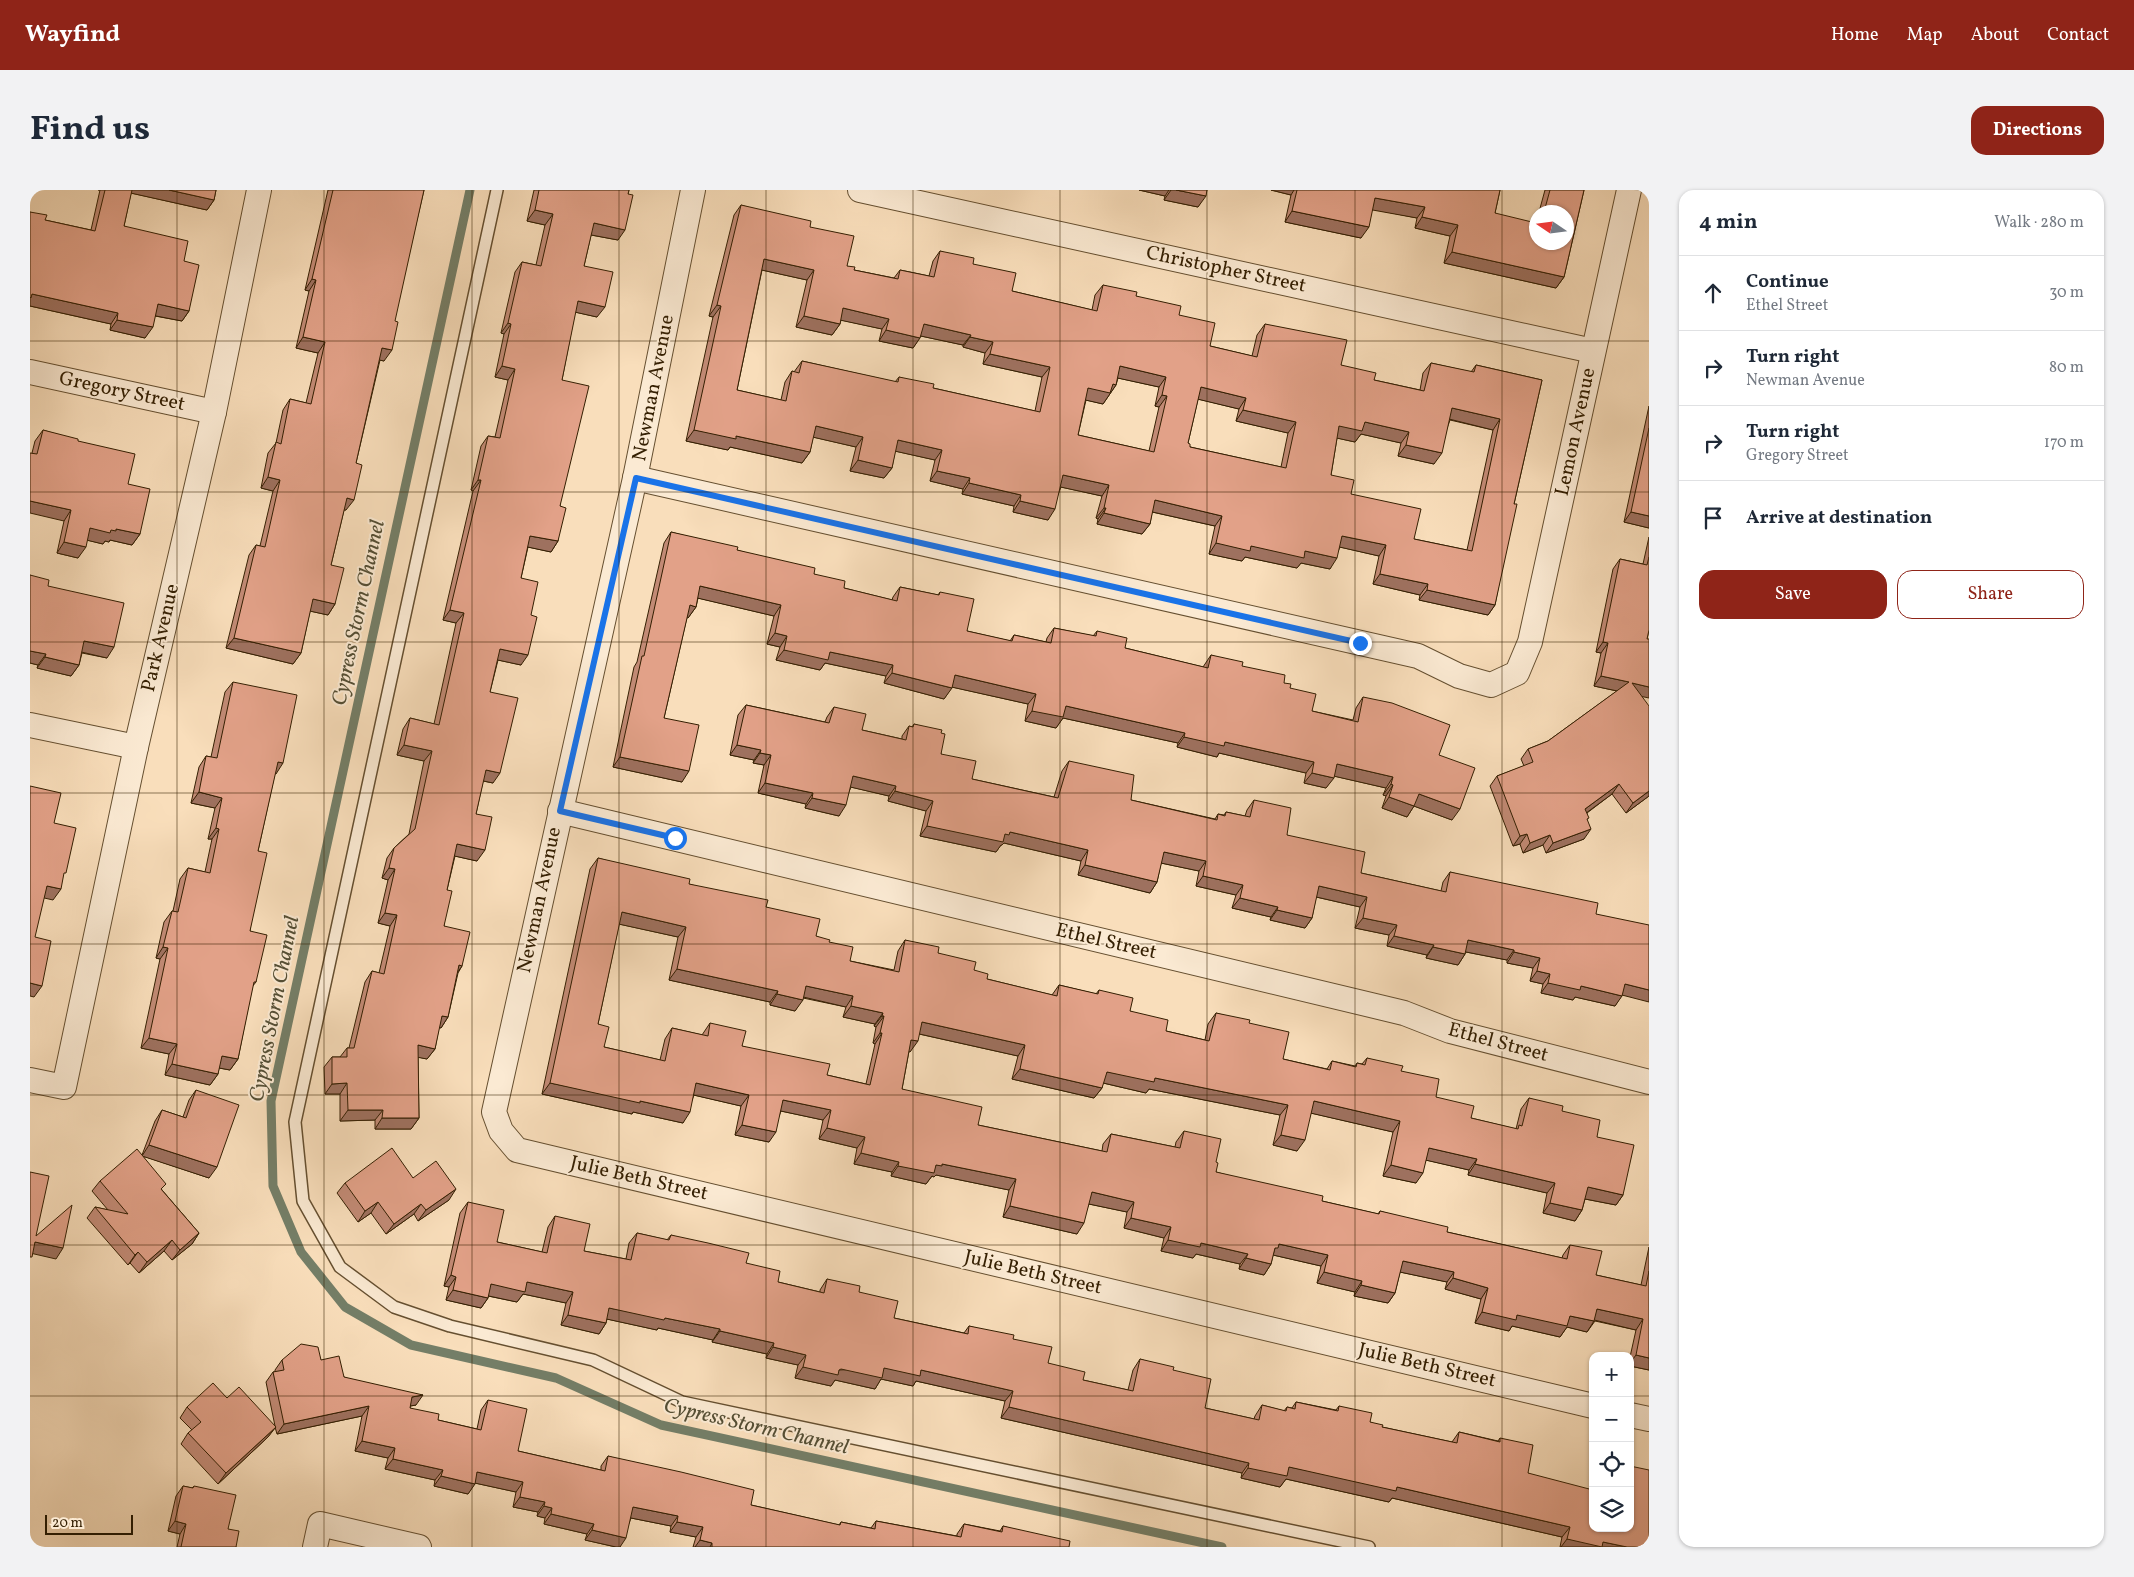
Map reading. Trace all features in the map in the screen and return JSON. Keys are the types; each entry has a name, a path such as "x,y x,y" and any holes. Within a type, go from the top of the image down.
{"street":[{"name":"Park Avenue","path":"30,1080 64,1087 136,748 214,412 259,190"},
{"name":"Newman Avenue","path":"494,1112 636,478 693,190"},
{"name":"Christopher Street","path":"860,190 1593,350"},
{"name":"Lemon Avenue","path":"636,478 1418,656 1459,676 1491,685 1517,673 1530,642 1593,350 1630,190"},
{"name":"Gregory Street","path":"30,372 214,412"},
{"path":"30,725 136,748"},
{"name":"Ethel Street","path":"560,811 1404,1013 1450,1031 1649,1082"},
{"name":"Julie Beth Street","path":"494,1112 501,1131 517,1150 1589,1405"},
{"path":"1634,1416 1649,1419"},
{"path":"315,1547 320,1524 419,1547"}],"lane":[{"path":"497,190 295,1122 303,1201 340,1267 394,1307 450,1326 592,1360 682,1402 1369,1547"}],"building":[{"path":"105,190 132,190 124,226 188,241 184,261 199,265 189,311 158,304 153,327 117,320 118,313 32,294 30,297 30,212 47,215 45,220 95,231"},
{"path":"169,190 216,190 214,200"},
{"path":"333,190 424,190 395,321 398,322 392,350 382,348 356,463 362,465 354,500 347,498 331,565 344,568 335,604 313,599 301,653 234,638 256,545 265,547 280,480 268,477 276,442 281,444 290,399 311,404 325,342 303,337 316,280 312,279"},
{"path":"539,190 629,190 628,194 633,195 625,230 594,223 584,266 613,272 605,307 578,301 562,380 589,386 560,506 566,508 558,541 530,536 521,578 538,582 531,615 537,617 528,655 500,649 490,692 518,698 500,773 486,770 476,814 492,817 485,850 457,844 447,890 452,891 444,926 470,932 462,966 459,965 448,1017 442,1016 435,1049 418,1045 419,1118 382,1118 383,1110 348,1110 347,1083 332,1084 332,1057 347,1057 347,1048 354,1048 372,971 384,974 397,915 385,913 395,869 389,868 394,848 415,829 432,751 404,745 410,718 439,725 464,613 450,610 481,480 478,480 488,436 500,438 515,369 502,366 511,324 508,323 522,262 541,266 553,214 535,210"},
{"path":"1176,190 1207,190 1206,196"},
{"path":"1297,190 1500,190 1495,213 1529,221 1529,250 1570,250 1564,277 1452,252 1458,225 1422,217 1425,207 1375,198 1369,227 1292,211"},
{"path":"1550,190 1584,190 1574,234 1574,205 1546,205"},
{"path":"741,205 811,221 810,227 854,236 847,266 855,267 854,270 898,279 900,270 934,277 940,251 974,258 973,264 1016,273 1012,291 1097,311 1103,285 1137,292 1136,296 1181,306 1179,315 1215,323 1210,346 1257,357 1265,324 1347,340 1341,365 1376,373 1374,380 1424,391 1431,363 1474,372 1476,365 1542,380 1514,504 1517,504 1495,605 1427,590 1428,584 1380,574 1386,545 1342,536 1337,558 1305,551 1304,558 1251,546 1250,551 1216,543 1222,516 1155,500 1150,524 1104,513 1109,485 1063,475 1055,509 1020,501 1021,495 969,483 970,478 937,471 942,450 898,440 892,468 858,460 863,437 816,426 810,452 736,436 736,439 694,430 721,306 717,305","holes":["764,259 814,270 804,316 840,324 843,308 889,319 886,330 920,338 924,324 993,342 990,354 1050,367 1040,412 933,388 934,384 899,377 898,382 802,361 799,373 792,371 786,401 737,390","1120,366 1166,377 1162,395 1167,396 1154,452 1078,435 1088,388 1110,393 1113,384 1116,385","1201,387 1246,398 1243,410 1296,422 1286,468 1190,447 1188,443","1452,408 1500,419 1472,551 1414,539 1421,509 1351,494 1354,480 1331,475 1339,426 1362,431 1365,422 1409,432 1406,445 1442,453"]},
{"path":"1649,428 1649,516 1631,512"},
{"path":"43,430 78,439 78,441 135,454 128,484 150,489 140,534 116,529 116,531 111,530 110,533 90,528 86,547 64,542 71,510 30,501 30,453 37,454"},
{"path":"671,532 738,547 737,550 815,568 814,574 845,581 844,588 897,601 900,587 939,595 940,592 974,599 967,631 1012,641 1014,635 1051,643 1054,628 1096,636 1097,631 1127,638 1125,648 1208,668 1211,655 1243,662 1242,666 1285,675 1284,683 1291,684 1290,688 1316,694 1312,711 1358,722 1363,697 1392,703 1450,725 1439,755 1475,768 1460,809 1419,794 1414,806 1389,797 1393,785 1391,784 1393,777 1337,764 1334,778 1312,773 1314,762 1225,742 1224,746 1184,737 1185,733 1066,706 1063,717 1032,711 1036,694 955,675 952,688 892,673 893,665 830,652 828,660 784,650 787,636 775,633 781,605 700,586 696,607 690,605 664,718 699,725 689,771 620,757"},
{"path":"1649,557 1649,630 1647,639 1649,639 1649,687 1632,683 1649,706 1649,791 1633,803 1619,784 1585,809 1591,829 1553,843 1550,835 1530,843 1527,834 1520,836 1497,776 1533,762 1528,749 1548,741 1629,682 1601,676 1608,643 1603,642 1620,559 1647,565"},
{"path":"30,575 49,580 48,586 124,603 114,647 84,641 79,665 45,657 46,654 30,651"},
{"path":"233,682 297,695 283,763 278,762 258,851 267,853 250,931 267,935 256,982 254,982 238,1059 222,1056 218,1074 172,1064 177,1044 149,1038 168,948 163,947 172,911 178,912 188,868 210,873 219,829 216,828 222,798 199,792 206,756 217,758"},
{"path":"746,705 829,723 834,707 866,714 862,730 906,740 909,726 913,727 914,724 942,730 941,733 945,734 941,754 976,761 972,779 1058,798 1069,761 1134,775 1131,800 1217,820 1218,814 1225,816 1226,812 1250,817 1254,800 1291,808 1287,835 1365,852 1361,873 1446,892 1450,872 1598,903 1596,914 1649,925 1649,990 1625,984 1622,996 1581,986 1580,990 1548,983 1550,974 1537,971 1540,958 1514,952 1514,950 1468,940 1465,954 1394,936 1397,925 1363,918 1367,897 1319,886 1312,918 1277,910 1278,907 1240,898 1243,885 1203,876 1206,861 1164,852 1157,882 1085,865 1088,850 1010,832 1009,835 1005,834 1003,842 927,826 933,801 895,791 896,786 853,776 846,805 812,798 813,793 765,783 771,755 760,753 761,750 737,745"},
{"path":"30,786 61,793 54,823 76,828 61,889 47,886 35,937 51,941 42,986 30,983"},
{"path":"598,858 690,879 689,884 768,900 766,907 820,919 816,936 830,940 829,942 853,947 850,961 899,972 905,940 939,947 938,953 976,962 974,970 988,974 987,979 1057,996 1059,985 1098,994 1099,990 1133,998 1130,1011 1168,1020 1166,1031 1209,1041 1216,1013 1250,1020 1249,1023 1289,1032 1283,1059 1330,1070 1332,1061 1356,1067 1357,1063 1365,1065 1367,1058 1403,1066 1401,1071 1439,1079 1436,1097 1474,1106 1471,1118 1518,1129 1519,1125 1522,1126 1529,1098 1563,1106 1562,1111 1600,1120 1597,1137 1634,1145 1623,1195 1588,1187 1582,1210 1550,1203 1555,1183 1475,1164 1477,1159 1429,1148 1423,1173 1391,1165 1400,1121 1314,1101 1305,1140 1281,1135 1288,1105 1155,1078 1154,1082 1107,1072 1102,1088 1020,1069 1025,1045 922,1022 918,1041 911,1040 902,1089 982,1107 978,1125 1107,1152 1111,1134 1180,1148 1184,1131 1221,1139 1216,1172 1323,1196 1322,1201 1379,1214 1380,1211 1448,1227 1447,1232 1567,1259 1570,1245 1602,1251 1596,1275 1646,1286 1649,1271 1649,1358 1636,1355 1643,1319 1597,1309 1594,1321 1570,1316 1567,1326 1517,1315 1516,1320 1482,1312 1488,1288 1453,1278 1454,1272 1403,1261 1395,1293 1361,1285 1362,1281 1324,1272 1328,1255 1279,1244 1278,1248 1275,1248 1271,1264 1246,1258 1248,1254 1201,1243 1200,1247 1168,1240 1171,1227 1131,1218 1134,1202 1092,1192 1084,1223 1010,1206 1016,1179 942,1164 942,1166 936,1165 934,1173 898,1166 899,1162 861,1153 865,1137 827,1128 831,1110 783,1100 776,1132 742,1125 749,1095 696,1083 690,1112 550,1083","holes":["622,912 686,927 677,969 778,991 777,994 803,1000 806,986 853,996 851,1006 883,1013 880,1033 882,1033 870,1085 827,1075 830,1064 742,1046 746,1031 710,1023 708,1036 672,1028 665,1061 604,1047 609,1027 598,1024"]},
{"path":"196,1090 239,1105 217,1167 149,1145 162,1110 186,1118"},
{"path":"392,1148 413,1178 436,1161 456,1189 426,1210 421,1204 394,1224 378,1202 365,1211 345,1183"},
{"path":"137,1149 166,1184 161,1189 199,1233 180,1250 172,1240 147,1262 138,1252 135,1255 95,1207 128,1214 100,1181"},
{"path":"30,1172 49,1176 36,1236 72,1205 63,1248 35,1242 32,1257 30,1257"},
{"path":"468,1202 504,1210 497,1242 547,1253 555,1216 590,1224 584,1251 631,1260 637,1233 669,1240 671,1235 708,1243 749,1253 746,1263 780,1271 778,1282 824,1293 827,1279 860,1286 859,1292 898,1301 894,1318 968,1334 969,1326 1014,1335 1013,1339 1052,1347 1048,1363 1085,1372 1083,1380 1133,1391 1140,1359 1174,1367 1173,1370 1211,1379 1205,1408 1259,1420 1262,1405 1286,1411 1287,1407 1295,1409 1296,1402 1338,1411 1339,1406 1372,1413 1370,1422 1383,1425 1382,1427 1457,1443 1459,1432 1500,1442 1500,1438 1533,1445 1528,1473 1589,1489 1589,1532 1634,1532 1634,1467 1649,1470 1649,1547 1627,1547 1603,1542 1602,1547 1567,1539 1570,1527 1397,1487 1396,1491 1289,1467 1287,1476 1248,1468 1249,1463 1009,1407 1013,1391 921,1370 920,1376 884,1368 882,1378 841,1369 838,1375 803,1367 806,1355 773,1347 774,1343 720,1331 720,1329 665,1318 664,1320 609,1308 606,1323 568,1315 573,1292 527,1282 525,1292 491,1284 488,1298 453,1290 456,1277 451,1275"},
{"path":"301,1344 318,1347 321,1360 339,1356 344,1377 423,1395 412,1397 410,1408 439,1414 438,1420 481,1430 488,1400 527,1409 518,1451 605,1471 608,1456 681,1472 754,1490 751,1505 840,1525 841,1522 875,1529 876,1521 961,1537 964,1524 1002,1532 1003,1526 1070,1541 1069,1547 712,1547 712,1543 700,1540 703,1527 677,1522 678,1516 633,1507 626,1538 592,1530 594,1524 551,1514 552,1508 544,1506 545,1502 520,1497 523,1482 477,1472 475,1484 441,1476 443,1470 393,1459 395,1448 362,1441 369,1406 284,1424 273,1372 284,1370 282,1360"},
{"path":"213,1383 227,1398 239,1387 276,1427 226,1473 188,1433 201,1422 187,1407"},
{"path":"183,1486 193,1488 194,1486 236,1495 228,1529 239,1531 236,1547 181,1547 186,1524 175,1521"}],"waterway":[{"name":"Cypress Storm Channel","path":"470,190 271,1101 273,1186 301,1252 345,1307 411,1345 556,1378 661,1425 1222,1547"}],"route":[{"path":"675,838 560,811 636,478 1360,643"}]}
